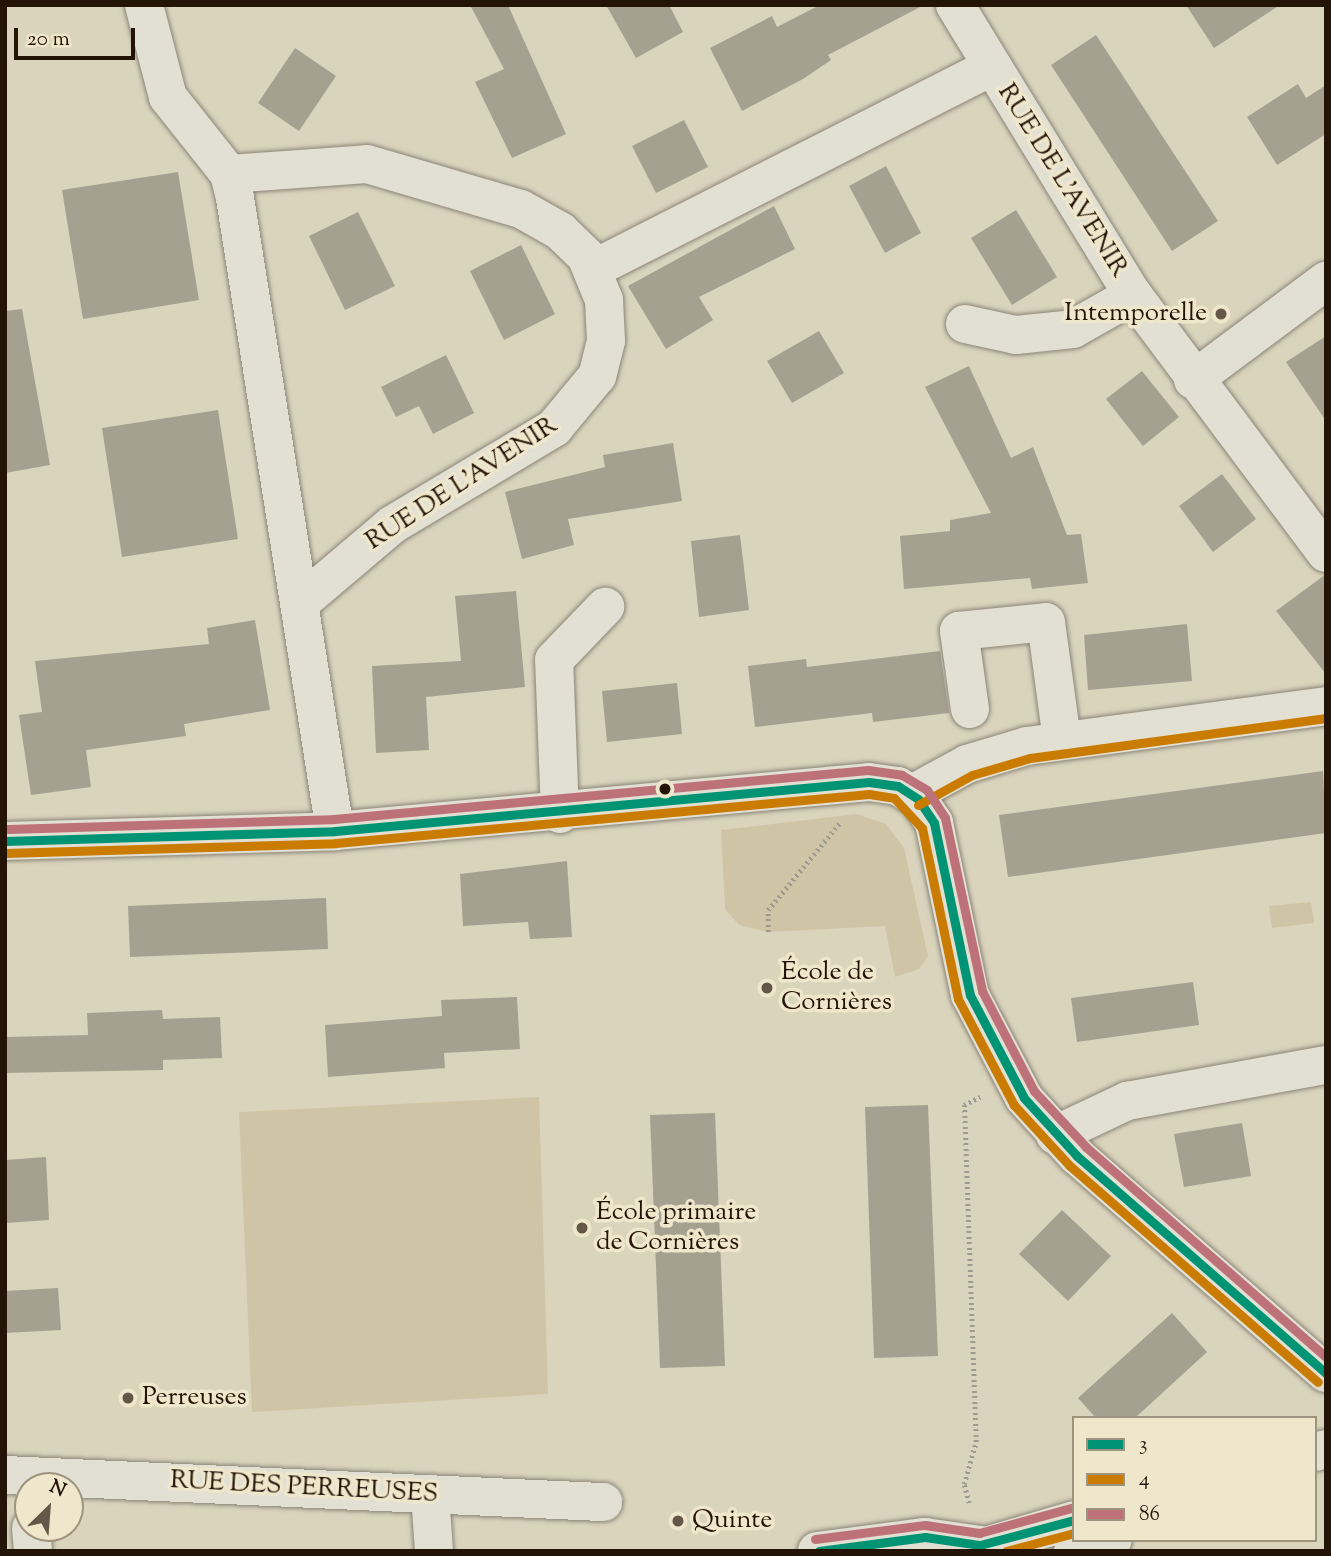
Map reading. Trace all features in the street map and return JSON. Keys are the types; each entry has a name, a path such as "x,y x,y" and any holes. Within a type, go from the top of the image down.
{"street":[{"path":"144,5 168,97 229,174 335,831"},
{"name":"RUE DE L'AVENIR","path":"961,7 992,67 1133,295 1193,380 1326,553"},
{"name":"RUE DE L'AVENIR","path":"595,268 992,67"},
{"name":"RUE DE L'AVENIR","path":"229,174 368,164 521,209 560,230 595,268 604,300 604,350 597,376 573,408 530,444 392,525 300,603"},
{"path":"1193,380 1326,281"},
{"name":"RUE DE L'AVENIR","path":"965,324 1016,335 1073,329 1133,295"},
{"path":"560,814 554,660 605,607"},
{"path":"970,709 959,631 1046,622 1062,741"},
{"path":"912,794 967,764 1062,741 1326,706"},
{"path":"5,841 335,831 560,814 879,782 912,794 934,822 970,995 1012,1080 1055,1135 1326,1373"},
{"path":"1055,1135 1127,1101 1326,1065"},
{"name":"RUE DES PERREUSES","path":"84,1484 603,1502"},
{"path":"430,1494 434,1551"},
{"path":"817,1551 925,1537 974,1548 1072,1521"},
{"path":"1073,1551 1106,1542"}],"path":[{"path":"768,932 768,910 839,828 834,785"},
{"path":"974,1548 964,1485 976,1442 964,1105 1012,1080"}],"shaded area":[{"path":"857,814 886,824 904,848 928,956 919,969 895,977 885,926 768,932 739,925 725,909 721,830"},
{"path":"1311,902 1314,923 1272,928 1269,906"},
{"path":"539,1097 548,1394 252,1412 239,1112"}],"building":[{"path":"470,5 508,5 566,134 512,158 475,82 504,69"},
{"path":"606,5 669,5 683,32 636,58"},
{"path":"820,5 924,5 828,55 831,60 803,79 742,111 710,48 772,16 777,27"},
{"path":"1186,5 1280,5 1214,48"},
{"path":"1096,35 1218,221 1172,251 1051,65"},
{"path":"295,48 336,76 299,131 258,103"},
{"path":"1298,84 1306,98 1326,85 1326,134 1277,165 1247,117"},
{"path":"684,120 708,167 656,193 632,146"},
{"path":"886,166 921,233 885,253 849,186"},
{"path":"178,172 199,300 83,319 62,190"},
{"path":"774,206 795,249 699,297 713,320 666,349 628,286"},
{"path":"1016,210 1057,277 1012,305 971,238"},
{"path":"358,212 395,286 345,310 309,236"},
{"path":"521,245 555,314 504,340 470,271"},
{"path":"22,309 50,465 5,473 5,311"},
{"path":"819,331 844,373 792,403 767,361"},
{"path":"1326,336 1326,421 1286,362"},
{"path":"446,355 474,413 433,434 419,406 396,417 381,387"},
{"path":"969,366 1011,458 1033,447 1067,535 1081,534 1088,583 1032,589 1030,578 904,589 900,536 950,531 950,520 991,513 925,387"},
{"path":"1142,371 1179,417 1143,446 1106,399"},
{"path":"218,410 238,539 122,557 102,428"},
{"path":"673,443 682,501 568,519 574,545 522,559 505,492 605,467 603,455"},
{"path":"1222,474 1256,519 1213,552 1179,506"},
{"path":"740,535 749,610 699,617 691,541"},
{"path":"1326,574 1326,674 1276,611"},
{"path":"516,591 525,687 426,697 429,750 376,753 372,666 461,661 455,596"},
{"path":"255,620 270,710 184,724 186,736 86,750 91,787 31,795 19,715 42,712 35,661 209,644 207,628"},
{"path":"1187,624 1192,681 1088,690 1084,635"},
{"path":"940,651 949,713 873,722 872,713 755,727 748,666 806,659 807,667"},
{"path":"677,683 682,734 607,742 602,691"},
{"path":"1323,771 1326,833 1008,877 999,815"},
{"path":"567,861 572,937 530,939 528,922 463,926 460,874"},
{"path":"326,898 328,949 130,957 128,906"},
{"path":"1193,982 1199,1025 1077,1042 1071,998"},
{"path":"517,997 520,1049 444,1053 445,1068 328,1077 325,1025 442,1016 441,1000"},
{"path":"162,1010 163,1019 220,1017 222,1058 163,1060 163,1070 5,1073 5,1037 88,1035 87,1013"},
{"path":"928,1105 938,1356 874,1358 865,1107"},
{"path":"715,1113 725,1366 660,1368 650,1115"},
{"path":"1242,1123 1251,1176 1184,1187 1174,1134"},
{"path":"46,1157 49,1220 5,1223 5,1160"},
{"path":"1062,1210 1111,1256 1068,1301 1019,1254"},
{"path":"58,1288 61,1330 5,1333 5,1291"},
{"path":"1172,1313 1207,1352 1137,1416 1094,1416 1078,1398"}],"transit line":[{"name":"4","path":"918,805 972,775 1030,758 1326,718"},
{"name":"86","path":"5,829 334,819 868,770 902,775 927,790 945,818 982,991 1034,1091 1086,1147 1326,1357"},
{"name":"3","path":"5,841 335,831 869,782 898,786 918,799 934,823 970,995 1024,1098 1077,1156 1326,1373"},
{"name":"4","path":"5,853 336,843 869,794 894,798 922,828 958,999 1014,1105 1069,1165 1318,1382"},
{"name":"86","path":"815,1539 925,1525 979,1533 1071,1508"},
{"name":"3","path":"819,1551 925,1537 980,1545 1072,1521"},
{"name":"4","path":"1006,1551 1072,1534"}],"place":[{"name":"Intemporelle","path":"1221,314"},
{"name":"École de Cornières","path":"767,988"},
{"name":"École primaire de Cornières","path":"582,1228"},
{"name":"Perreuses","path":"128,1398"},
{"name":"Quinte","path":"678,1521"}]}
